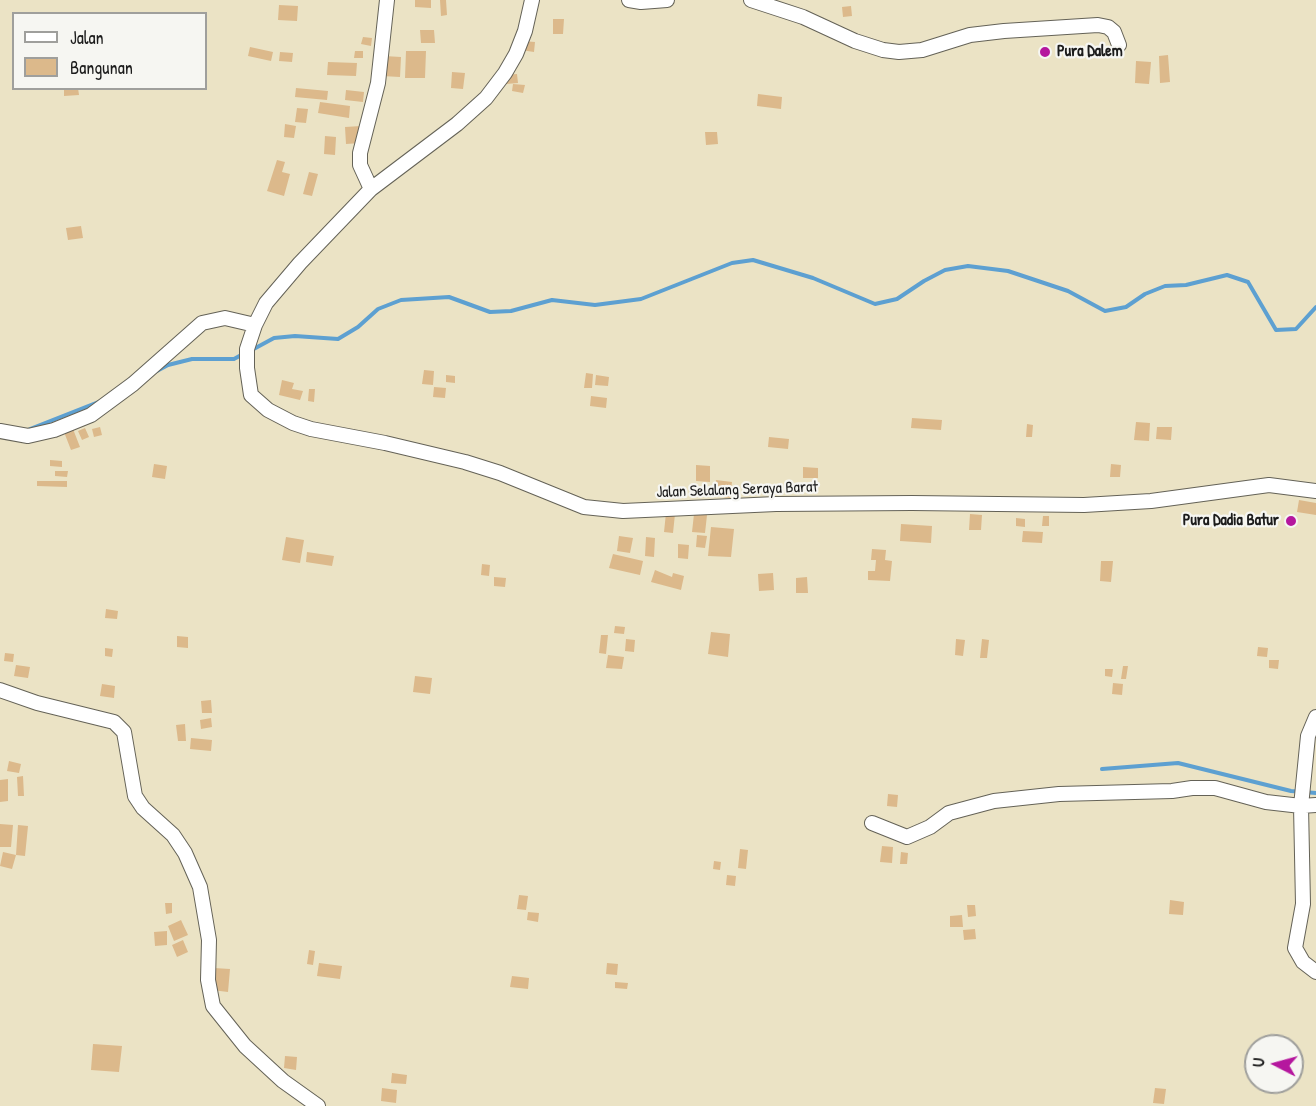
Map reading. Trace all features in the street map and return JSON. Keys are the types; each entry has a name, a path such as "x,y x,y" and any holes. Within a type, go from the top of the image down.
{"street":[{"path":"371,189 360,165 360,153 378,83 387,0"},
{"name":"Jalan Selalang Seraya Barat","path":"531,0 525,31 516,54 506,73 486,98 457,124 371,189 300,263 266,303 255,325 248,349 248,385 251,395 257,402 279,416 311,429 385,443 465,462 501,473 584,507 623,511 787,504 1084,505 1151,501 1269,485 1316,491"},
{"path":"630,0 641,2 667,0"},
{"path":"751,0 803,17 855,41 883,50 899,52 922,50 970,35 1098,26 1108,27 1114,32 1119,45"},
{"path":"0,431 27,436 54,430 91,415 133,384 202,323 225,318 255,325"},
{"path":"0,690 37,703 114,722 124,732 135,796 143,808 173,835 185,853 200,887 209,940 208,980 213,1006 245,1046 283,1081 318,1106"},
{"path":"1316,717 1308,736 1301,806 1303,904 1295,939 1295,948 1303,962 1316,972"},
{"path":"872,823 907,837 930,827 949,813 994,801 1059,794 1172,791 1192,788 1215,788 1266,802 1301,806 1316,805"}],"building":[{"path":"415,0 431,0 431,8 415,7"},
{"path":"440,0 446,0 447,15 441,16"},
{"path":"279,5 298,6 297,21 278,20"},
{"path":"851,6 852,16 843,17 842,7"},
{"path":"553,19 564,19 563,34 553,34"},
{"path":"420,30 434,30 435,43 421,43"},
{"path":"363,37 372,38 371,46 361,44"},
{"path":"522,41 535,42 534,52 521,50"},
{"path":"250,47 273,52 271,61 248,56"},
{"path":"355,51 363,51 363,58 354,58"},
{"path":"406,51 426,51 425,78 405,78"},
{"path":"280,52 293,53 292,62 279,61"},
{"path":"1168,55 1170,82 1160,83 1159,56"},
{"path":"384,56 401,57 400,77 382,76"},
{"path":"1136,61 1151,62 1149,84 1135,83"},
{"path":"328,62 357,63 356,76 327,75"},
{"path":"452,72 465,73 463,89 451,88"},
{"path":"517,74 518,83 506,84 505,75"},
{"path":"513,84 525,85 523,93 512,91"},
{"path":"296,88 328,91 327,100 295,97"},
{"path":"64,90 78,90 79,95 64,96"},
{"path":"346,90 364,92 363,102 345,100"},
{"path":"758,94 782,97 781,109 757,106"},
{"path":"320,102 350,106 349,118 318,113"},
{"path":"297,108 308,109 306,123 295,122"},
{"path":"285,124 296,126 294,138 284,137"},
{"path":"361,126 361,143 346,144 345,127"},
{"path":"705,132 717,132 718,144 706,145"},
{"path":"325,136 336,137 335,155 324,154"},
{"path":"277,160 285,162 282,172 290,174 284,196 267,191"},
{"path":"309,172 318,174 312,196 303,194"},
{"path":"81,226 83,238 68,240 66,228"},
{"path":"424,370 434,371 433,385 422,384"},
{"path":"586,373 593,374 592,388 584,388"},
{"path":"446,375 455,376 455,383 446,382"},
{"path":"596,375 609,377 608,386 595,385"},
{"path":"282,380 294,383 292,389 303,391 300,400 279,395"},
{"path":"434,387 446,388 445,398 433,397"},
{"path":"309,389 315,389 314,402 308,401"},
{"path":"591,396 607,398 606,408 590,406"},
{"path":"912,418 942,420 941,430 911,428"},
{"path":"1136,422 1150,423 1149,441 1134,440"},
{"path":"1027,424 1033,425 1032,437 1026,437"},
{"path":"100,427 102,435 94,437 92,429"},
{"path":"1157,427 1172,427 1171,440 1156,439"},
{"path":"85,428 89,437 82,440 78,431"},
{"path":"73,429 80,447 71,450 64,432"},
{"path":"769,437 789,439 788,449 768,447"},
{"path":"50,460 62,461 62,467 50,466"},
{"path":"154,464 167,466 165,479 152,477"},
{"path":"1111,464 1121,465 1120,477 1110,477"},
{"path":"696,465 710,466 710,482 696,481"},
{"path":"803,467 818,468 818,478 803,478"},
{"path":"55,471 68,471 67,477 55,476"},
{"path":"716,480 732,482 730,498 714,496"},
{"path":"37,481 67,481 67,487 37,486"},
{"name":"Pura Dadia Batur","path":"1299,500 1316,503 1316,515 1297,512"},
{"path":"666,513 675,514 673,533 664,532"},
{"path":"694,514 707,515 705,533 692,532"},
{"path":"970,514 982,515 981,530 969,530"},
{"path":"1043,516 1049,516 1049,526 1042,526"},
{"path":"1016,518 1025,519 1025,527 1016,526"},
{"path":"901,524 932,526 931,543 900,541"},
{"path":"711,527 734,529 731,557 708,556"},
{"path":"1023,531 1043,532 1042,543 1022,542"},
{"path":"697,535 707,536 705,548 696,547"},
{"path":"619,536 633,538 630,553 617,551"},
{"path":"286,537 304,540 300,563 282,560"},
{"path":"646,537 655,538 654,557 645,556"},
{"path":"678,544 689,545 688,559 678,558"},
{"path":"872,549 886,550 885,560 892,561 890,581 868,580 868,571 875,571 876,560 871,560"},
{"path":"307,552 334,556 332,566 306,562"},
{"path":"613,554 643,561 640,575 609,568"},
{"path":"1101,561 1113,561 1111,582 1100,581"},
{"path":"482,564 490,565 489,576 481,575"},
{"path":"655,570 672,577 673,573 684,576 681,590 651,582"},
{"path":"773,573 774,590 759,591 758,574"},
{"path":"494,577 506,578 505,587 494,586"},
{"path":"807,577 808,593 796,593 796,578"},
{"path":"106,609 118,611 117,619 105,618"},
{"path":"615,626 625,627 624,634 614,633"},
{"path":"711,632 730,634 728,657 708,654"},
{"path":"601,635 608,635 606,654 599,653"},
{"path":"177,636 188,637 188,648 177,647"},
{"path":"626,639 635,640 634,652 625,651"},
{"path":"956,639 965,640 963,656 955,655"},
{"path":"982,639 989,640 987,658 980,658"},
{"path":"1258,647 1268,648 1267,657 1257,656"},
{"path":"105,648 113,649 112,657 105,656"},
{"path":"5,653 14,654 13,662 4,661"},
{"path":"608,655 624,657 622,669 606,668"},
{"path":"1269,660 1279,660 1278,669 1269,668"},
{"path":"16,665 30,667 28,678 14,676"},
{"path":"1123,666 1128,666 1126,679 1121,679"},
{"path":"1105,669 1113,669 1112,677 1105,676"},
{"path":"415,676 432,678 430,694 413,692"},
{"path":"1113,683 1123,684 1122,695 1112,694"},
{"path":"102,684 115,686 114,698 100,696"},
{"path":"211,700 212,713 202,713 201,701"},
{"path":"211,718 212,727 201,729 200,720"},
{"path":"185,724 186,741 178,741 176,725"},
{"path":"191,738 212,740 211,751 190,749"},
{"path":"9,761 21,764 19,773 7,771"},
{"path":"23,776 24,796 18,796 17,777"},
{"path":"8,779 8,801 0,802 0,780"},
{"path":"888,794 898,795 897,807 887,806"},
{"path":"0,824 13,825 11,847 0,847"},
{"path":"18,825 28,826 25,856 16,855"},
{"path":"882,846 893,847 892,863 880,862"},
{"path":"740,849 748,850 746,869 738,868"},
{"path":"3,852 16,855 12,869 0,866"},
{"path":"901,852 908,853 907,864 900,864"},
{"path":"714,861 721,862 720,870 713,869"},
{"path":"727,875 736,876 735,886 726,885"},
{"path":"519,895 528,896 526,910 517,909"},
{"path":"1170,900 1184,902 1183,915 1169,914"},
{"path":"165,903 172,903 172,913 166,914"},
{"path":"967,905 975,905 976,916 968,917"},
{"path":"528,912 539,913 538,922 527,920"},
{"path":"962,915 963,927 950,927 950,916"},
{"path":"181,920 188,935 174,941 168,926"},
{"path":"975,929 976,939 964,940 963,930"},
{"path":"167,931 167,945 155,946 154,932"},
{"path":"183,940 188,952 177,957 172,945"},
{"path":"309,950 315,951 313,965 307,964"},
{"path":"319,963 342,966 340,979 317,976"},
{"path":"607,963 618,964 617,975 606,974"},
{"path":"214,968 230,969 228,992 212,990"},
{"path":"512,976 529,978 528,989 510,987"},
{"path":"615,982 628,983 627,989 615,988"},
{"path":"93,1044 122,1046 119,1072 91,1070"},
{"path":"285,1056 297,1057 296,1070 284,1068"},
{"path":"392,1073 407,1075 406,1084 391,1083"},
{"path":"382,1088 397,1090 396,1103 381,1101"},
{"path":"1155,1088 1166,1089 1164,1104 1153,1103"}],"waterway":[{"path":"250,351 274,338 295,336 338,339 358,327 378,309 401,300 449,297 490,312 511,311 552,300 595,305 641,299 732,263 753,260 813,278 875,304 897,299 945,270 968,266 1008,271 1068,291 1105,311 1126,307 1145,294 1165,286 1186,285 1227,275 1248,282 1276,330 1296,329 1316,307"},
{"path":"155,372 168,365 192,359 234,359 243,354"},
{"path":"30,429 101,401"},
{"path":"1102,769 1178,763 1291,791 1316,793"}],"place":[{"name":"Pura Dalem","path":"1045,52"},
{"name":"Pura Dadia Batur","path":"1291,521"}]}
